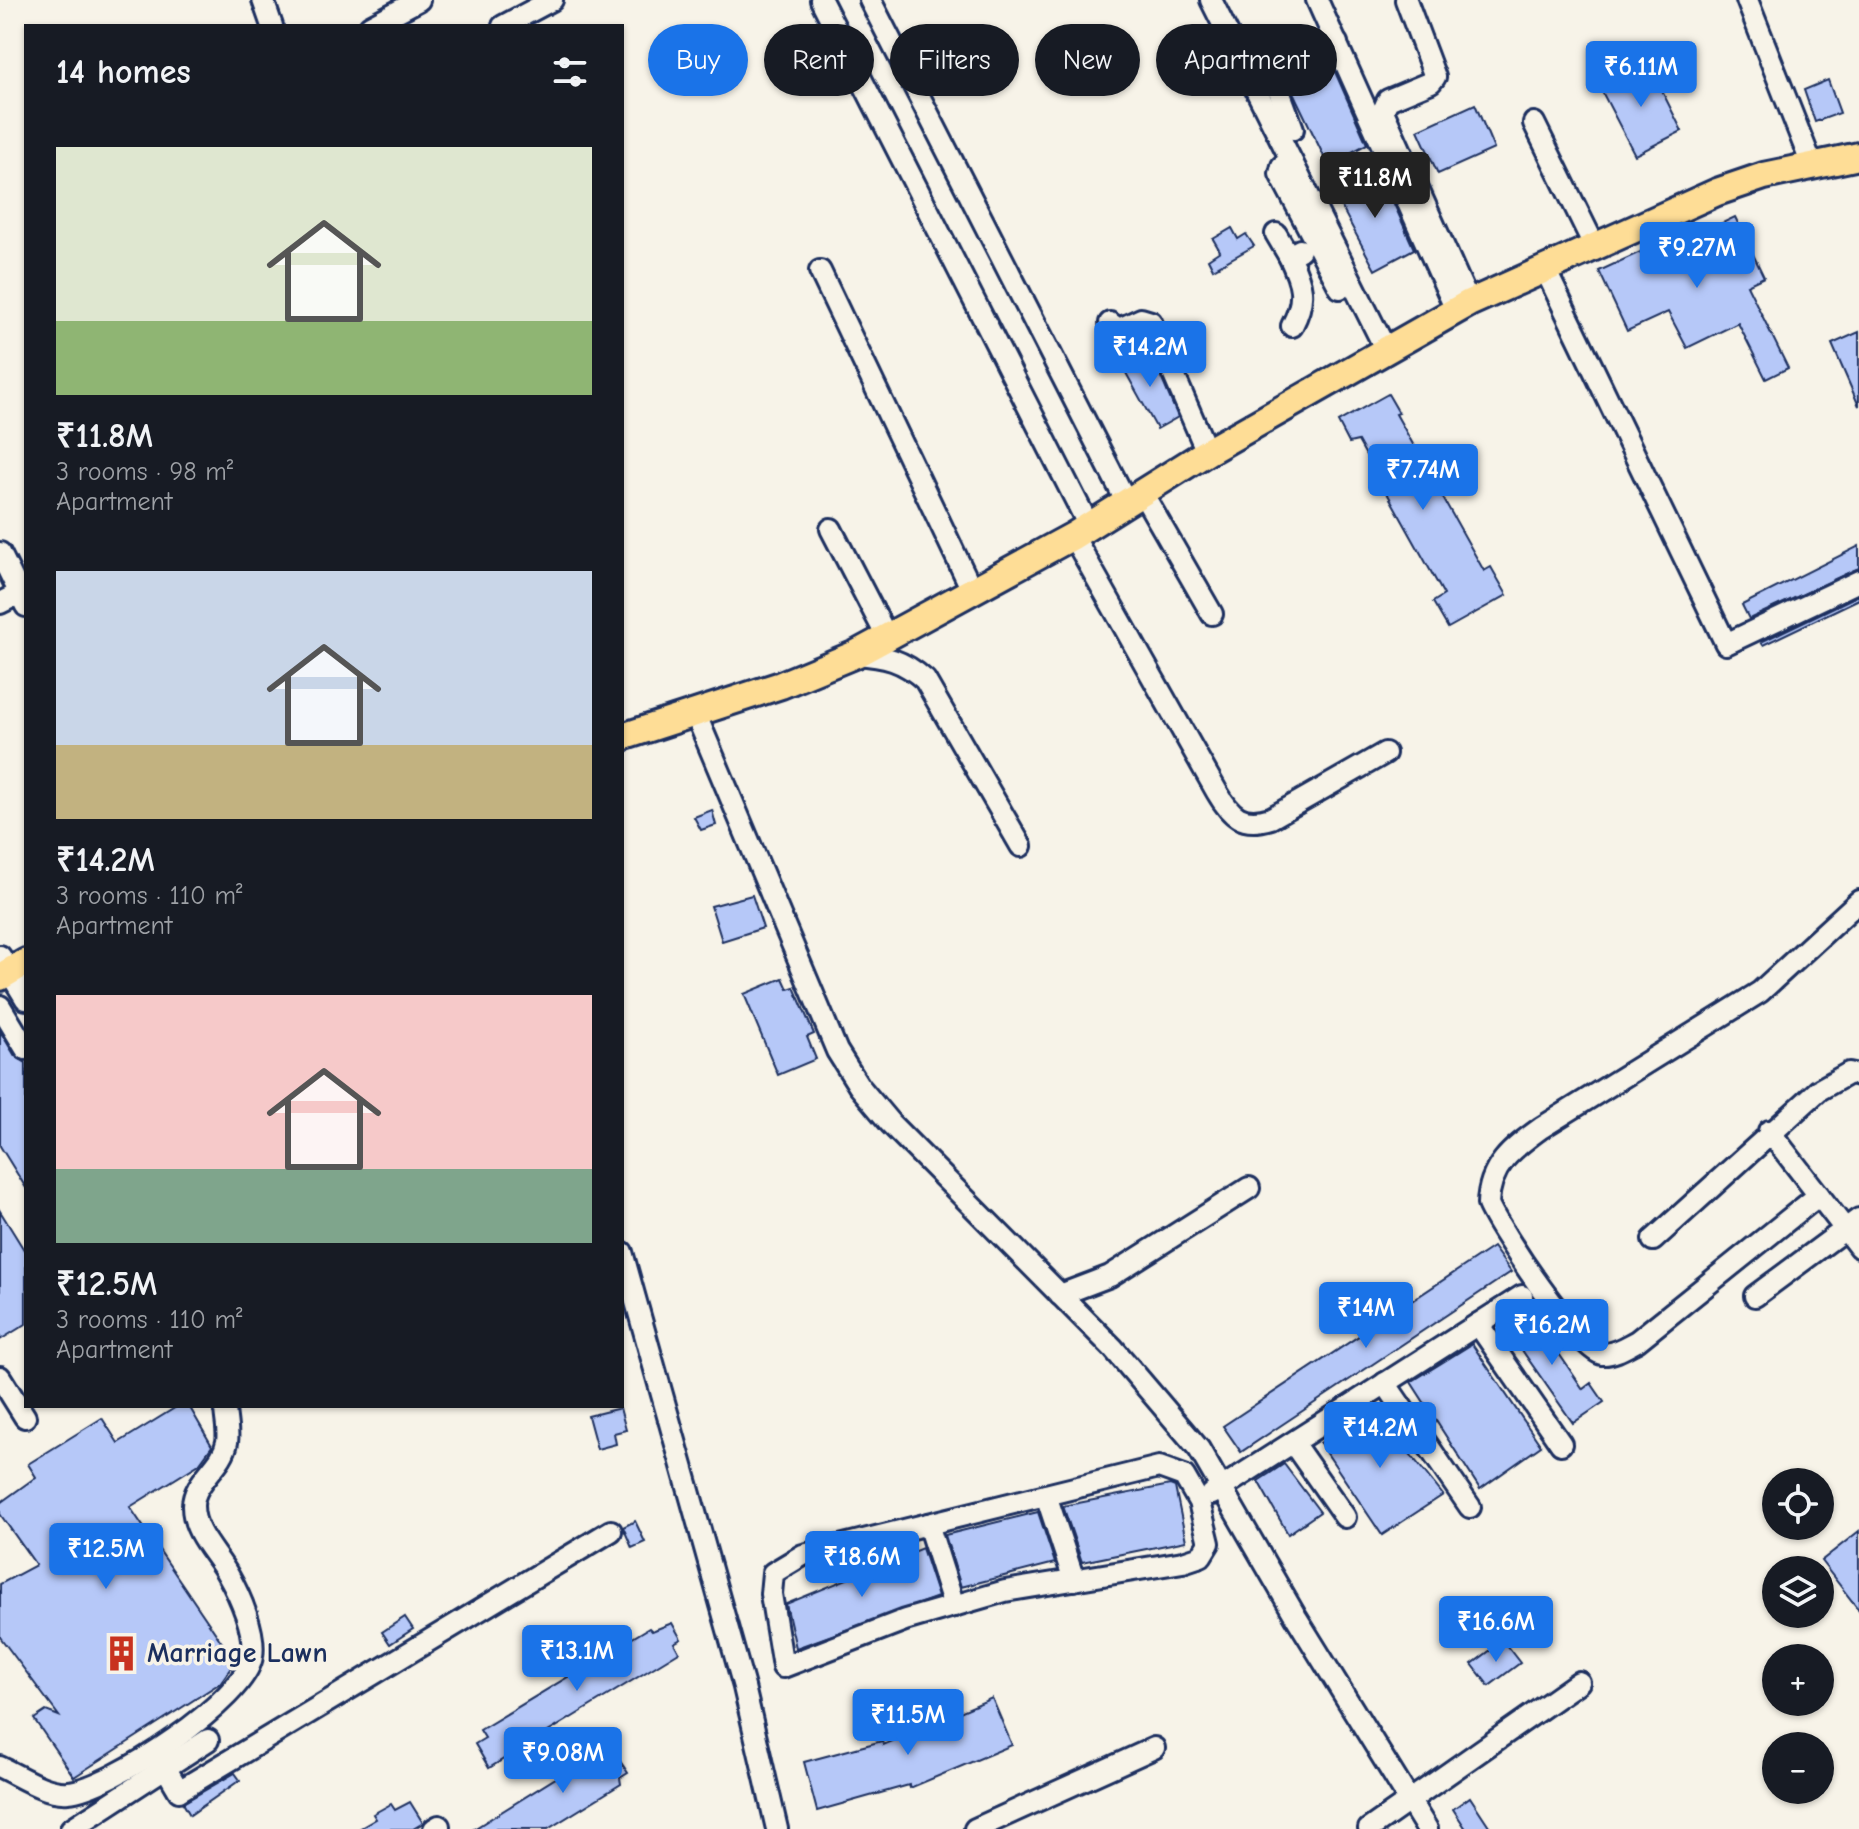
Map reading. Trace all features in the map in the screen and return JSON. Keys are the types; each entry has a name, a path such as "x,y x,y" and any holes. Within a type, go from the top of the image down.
{"main road":[{"path":"624,736 696,715 856,654 1081,531 1207,452 1463,306 1717,192 1812,165 1859,156"}],"street":[{"path":"263,0 271,24"},
{"path":"374,24 419,0"},
{"path":"507,24 552,0"},
{"path":"821,0 1081,531 1194,752 1236,818 1254,823 1271,818 1385,753"},
{"path":"870,0 1135,498 1212,614"},
{"path":"1211,0 1292,162 1282,166 1280,174 1322,238 1380,354"},
{"path":"1317,0 1328,24"},
{"path":"1406,0 1435,77 1431,82 1388,100 1383,111 1463,306"},
{"path":"1747,0 1812,165"},
{"path":"1337,43 1463,306"},
{"path":"1281,96 1293,129"},
{"path":"1534,123 1595,247"},
{"path":"1276,234 1302,282 1303,296 1292,326"},
{"path":"1289,256 1322,238"},
{"path":"1545,269 1726,644 1859,581"},
{"path":"820,271 973,592"},
{"path":"1110,323 1119,329 1141,319 1151,322 1207,452"},
{"path":"831,529 887,637"},
{"path":"0,553 23,600 0,603"},
{"path":"856,654 896,659 925,680 1021,846"},
{"path":"696,715 844,1062 890,1123 1060,1295 1199,1449 1296,1617 1427,1829"},
{"path":"1819,1195 1637,1341 1612,1353 1602,1354 1577,1335 1488,1204 1492,1176 1513,1149 1541,1128 1760,992 1859,901"},
{"path":"9,966 24,995"},
{"path":"0,1006 24,1046"},
{"path":"1653,1240 1769,1131 1819,1090 1849,1073 1859,1075"},
{"path":"1769,1131 1819,1195 1852,1224 1859,1247"},
{"path":"1060,1295 1110,1276 1249,1188"},
{"path":"1755,1296 1852,1224"},
{"path":"624,1259 744,1687 777,1829"},
{"path":"1199,1502 1522,1296"},
{"path":"1478,1324 1561,1444"},
{"path":"0,1377 25,1417"},
{"path":"1385,1383 1470,1507"},
{"path":"0,1767 46,1789 65,1792 105,1783 207,1713 234,1690 246,1673 253,1657 251,1634 229,1577 194,1517 193,1502 227,1442 225,1408"},
{"path":"1293,1443 1345,1517"},
{"path":"1159,1467 1184,1476 1199,1502 1209,1543 1201,1556 1183,1562 1005,1591 905,1620 783,1667 771,1594 773,1573 803,1555 1046,1495 1159,1467"},
{"path":"1046,1495 1074,1580"},
{"path":"928,1524 954,1606"},
{"path":"165,1767 179,1791 611,1531"},
{"path":"1369,1829 1412,1803 1579,1682"},
{"path":"71,1829 208,1740"},
{"path":"975,1829 1154,1748"}],"building":[{"path":"1648,63 1682,131 1635,155 1600,88"},
{"path":"1337,76 1367,144 1328,165 1295,96 1337,96"},
{"path":"1828,80 1840,113 1815,122 1804,90"},
{"path":"1475,104 1494,149 1438,174 1418,130"},
{"path":"1379,170 1414,249 1375,270 1334,193"},
{"path":"1735,217 1764,277 1747,285 1788,368 1766,379 1738,323 1687,348 1668,312 1627,331 1599,271 1675,236 1678,244"},
{"path":"1232,228 1238,239 1246,234 1254,246 1213,269 1208,259 1220,251 1213,239"},
{"path":"1859,332 1859,406 1832,344"},
{"path":"1145,351 1155,363 1178,417 1157,429 1121,364"},
{"path":"1388,394 1399,413 1396,414 1484,571 1491,567 1507,595 1448,628 1433,602 1444,595 1358,441 1349,443 1338,422"},
{"path":"1859,546 1859,568 1749,619 1742,605"},
{"path":"1859,595 1859,599 1763,645 1761,642"},
{"path":"712,810 716,825 701,830 694,817"},
{"path":"752,895 763,928 722,941 711,906"},
{"path":"783,978 788,989 794,987 814,1034 807,1037 816,1059 778,1075 744,994"},
{"path":"0,1031 15,1056 24,1062 24,1185 0,1146"},
{"path":"0,1211 24,1250 24,1325 0,1340"},
{"path":"1493,1247 1511,1272 1241,1452 1223,1426"},
{"path":"1528,1308 1583,1389 1591,1383 1604,1402 1573,1423 1503,1323"},
{"path":"1472,1344 1541,1446 1480,1489 1411,1382"},
{"path":"1377,1404 1403,1445 1443,1495 1382,1535 1320,1443"},
{"name":"Marriage Lawn","path":"175,1408 190,1408 212,1446 199,1464 130,1507 235,1662 220,1683 74,1777 34,1719 46,1711 59,1716 0,1637 0,1584 36,1565 0,1514 0,1503 36,1477 28,1464 102,1418 118,1443"},
{"path":"620,1408 626,1430 614,1433 616,1444 597,1449 588,1416"},
{"path":"1284,1464 1320,1512 1288,1534 1258,1481"},
{"path":"1170,1485 1175,1487 1186,1541 1082,1562 1063,1506"},
{"path":"1038,1512 1055,1563 961,1587 945,1535"},
{"path":"635,1521 645,1542 632,1548 623,1527"},
{"path":"1859,1531 1859,1610 1834,1578 1834,1556 1827,1556"},
{"path":"922,1548 938,1597 796,1648 786,1604"},
{"path":"405,1617 413,1629 390,1644 382,1632"},
{"path":"672,1623 681,1639 674,1643 679,1652 489,1768 475,1744 485,1738 480,1730 649,1628 652,1631"},
{"path":"1503,1641 1520,1663 1489,1686 1472,1664"},
{"path":"992,1698 1012,1745 910,1788 909,1785 817,1811 804,1762 882,1741 883,1745"},
{"path":"602,1749 605,1753 612,1749 628,1773 620,1778 621,1784 548,1829 474,1829"},
{"path":"235,1773 240,1780 190,1815 183,1803"},
{"path":"1470,1797 1491,1829 1466,1829 1453,1809"},
{"path":"410,1802 423,1823 413,1829 359,1829 376,1819 373,1814 391,1804 395,1810"}],"place":[{"name":"Marriage Lawn","path":"121,1653"}]}
